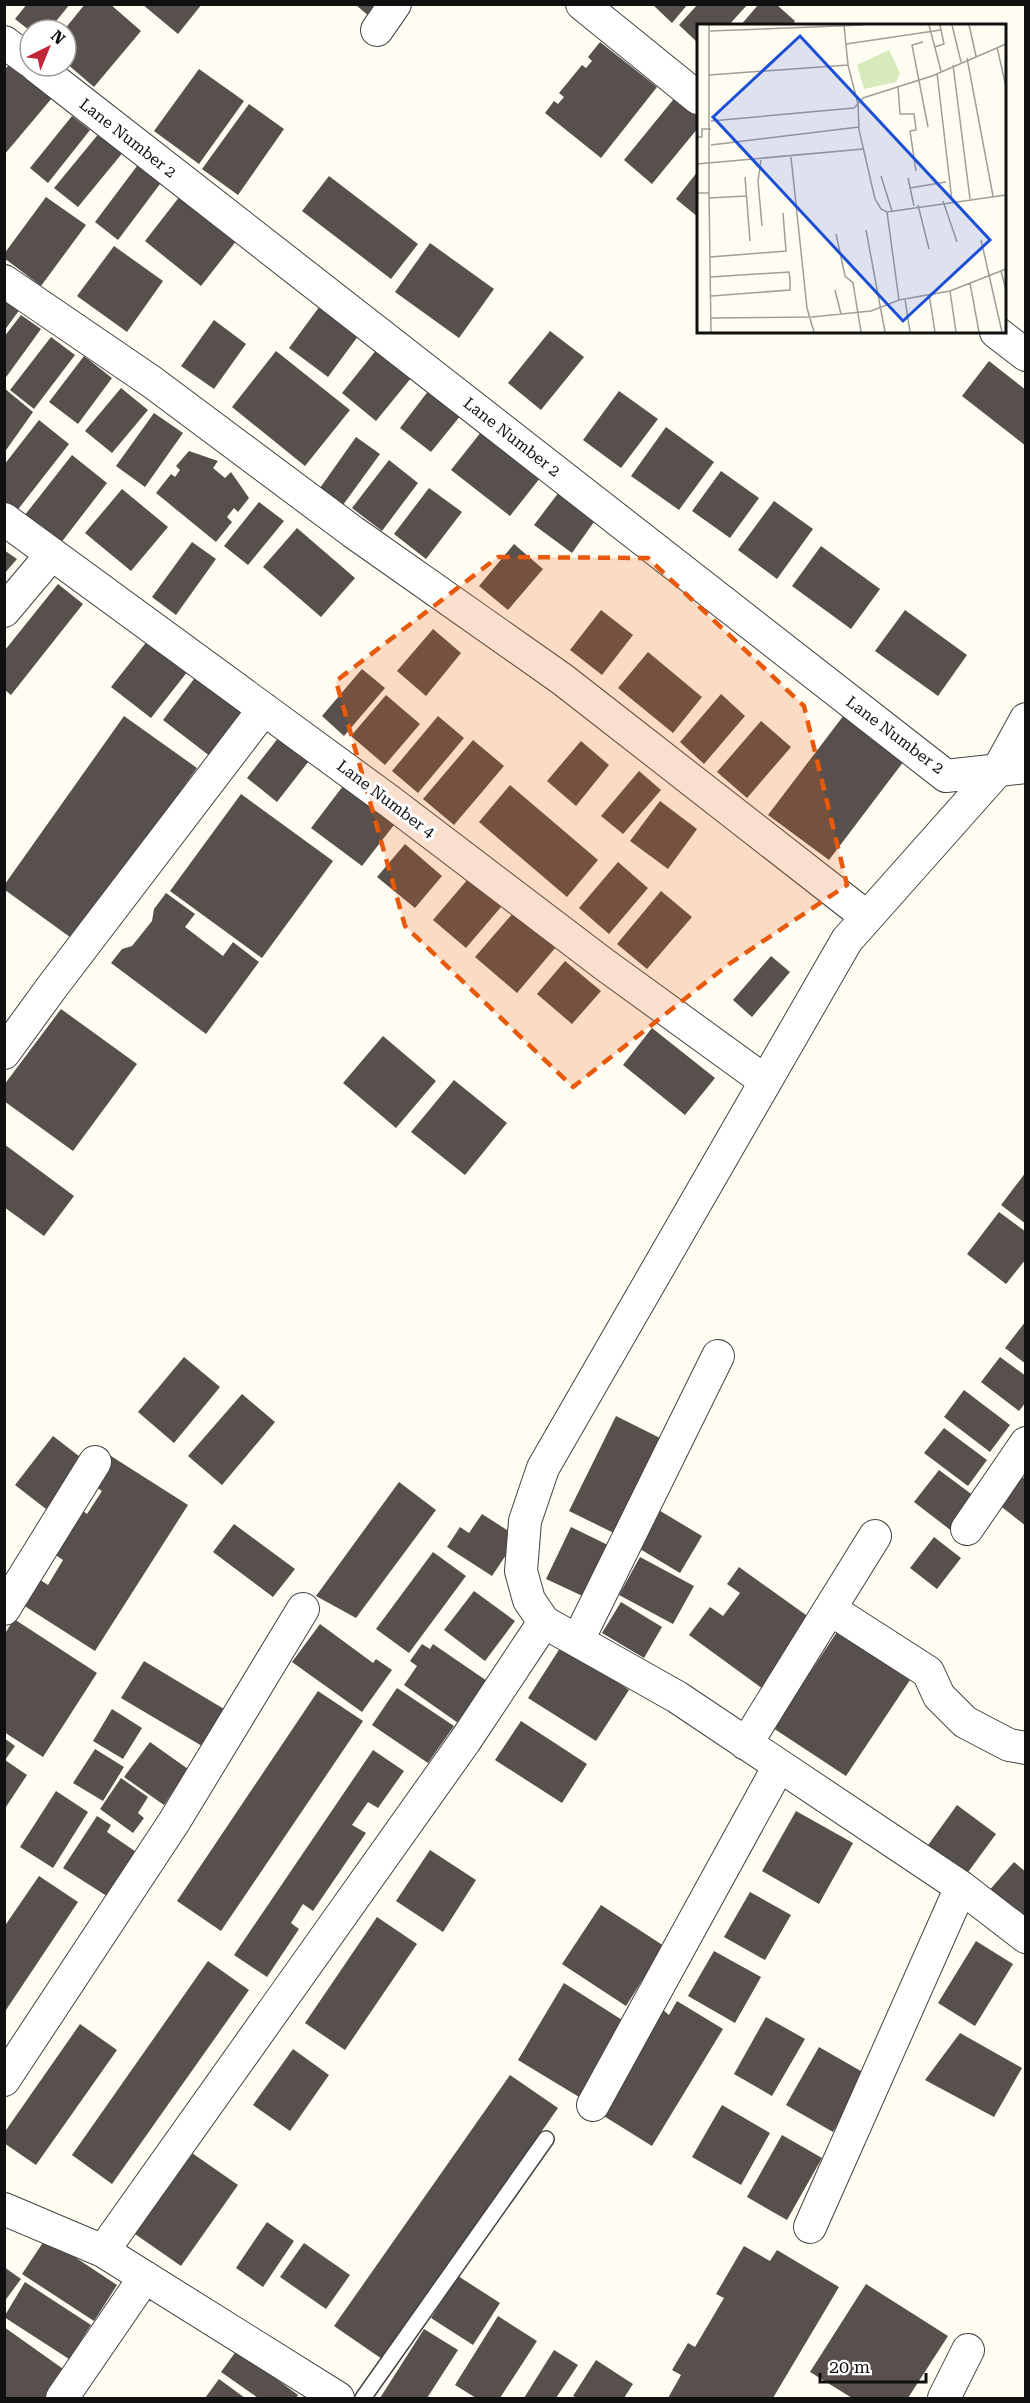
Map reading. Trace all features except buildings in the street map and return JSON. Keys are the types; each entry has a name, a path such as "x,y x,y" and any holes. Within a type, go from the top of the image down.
{"street":[{"path":"377,30 395,4"},
{"path":"582,4 697,96"},
{"path":"4,42 18,52"},
{"name":"Lane Number 2","path":"51,78 946,776 1012,769"},
{"path":"4,281 152,382 353,532 562,680 867,917"},
{"path":"997,333 1026,355"},
{"name":"Lane Number 4","path":"4,519 765,1081"},
{"path":"4,611 52,554"},
{"path":"4,1053 264,709"},
{"path":"1024,1934 961,1887 677,1697 544,1622 529,1600 521,1571 525,1521 543,1468 847,940 1012,769 1026,719"},
{"path":"578,1640 718,1356"},
{"path":"967,1529 1026,1443"},
{"path":"4,1609 95,1461"},
{"path":"746,1744 875,1536"},
{"path":"4,2080 174,1822 303,1609"},
{"path":"830,1609 928,1672 939,1696 965,1722 1009,1745 1026,1749"},
{"path":"103,2251 465,1741 544,1622"},
{"path":"593,2105 779,1766"},
{"path":"810,2227 961,1887"},
{"path":"4,2209 103,2251 323,2394"},
{"path":"62,2398 145,2277"},
{"path":"944,2398 968,2350"}],"lane":[{"path":"363,2398 546,2139"}],"highlighted area":[{"path":"498,557 648,558 804,706 847,885 729,964 573,1087 405,926 336,681"}]}
